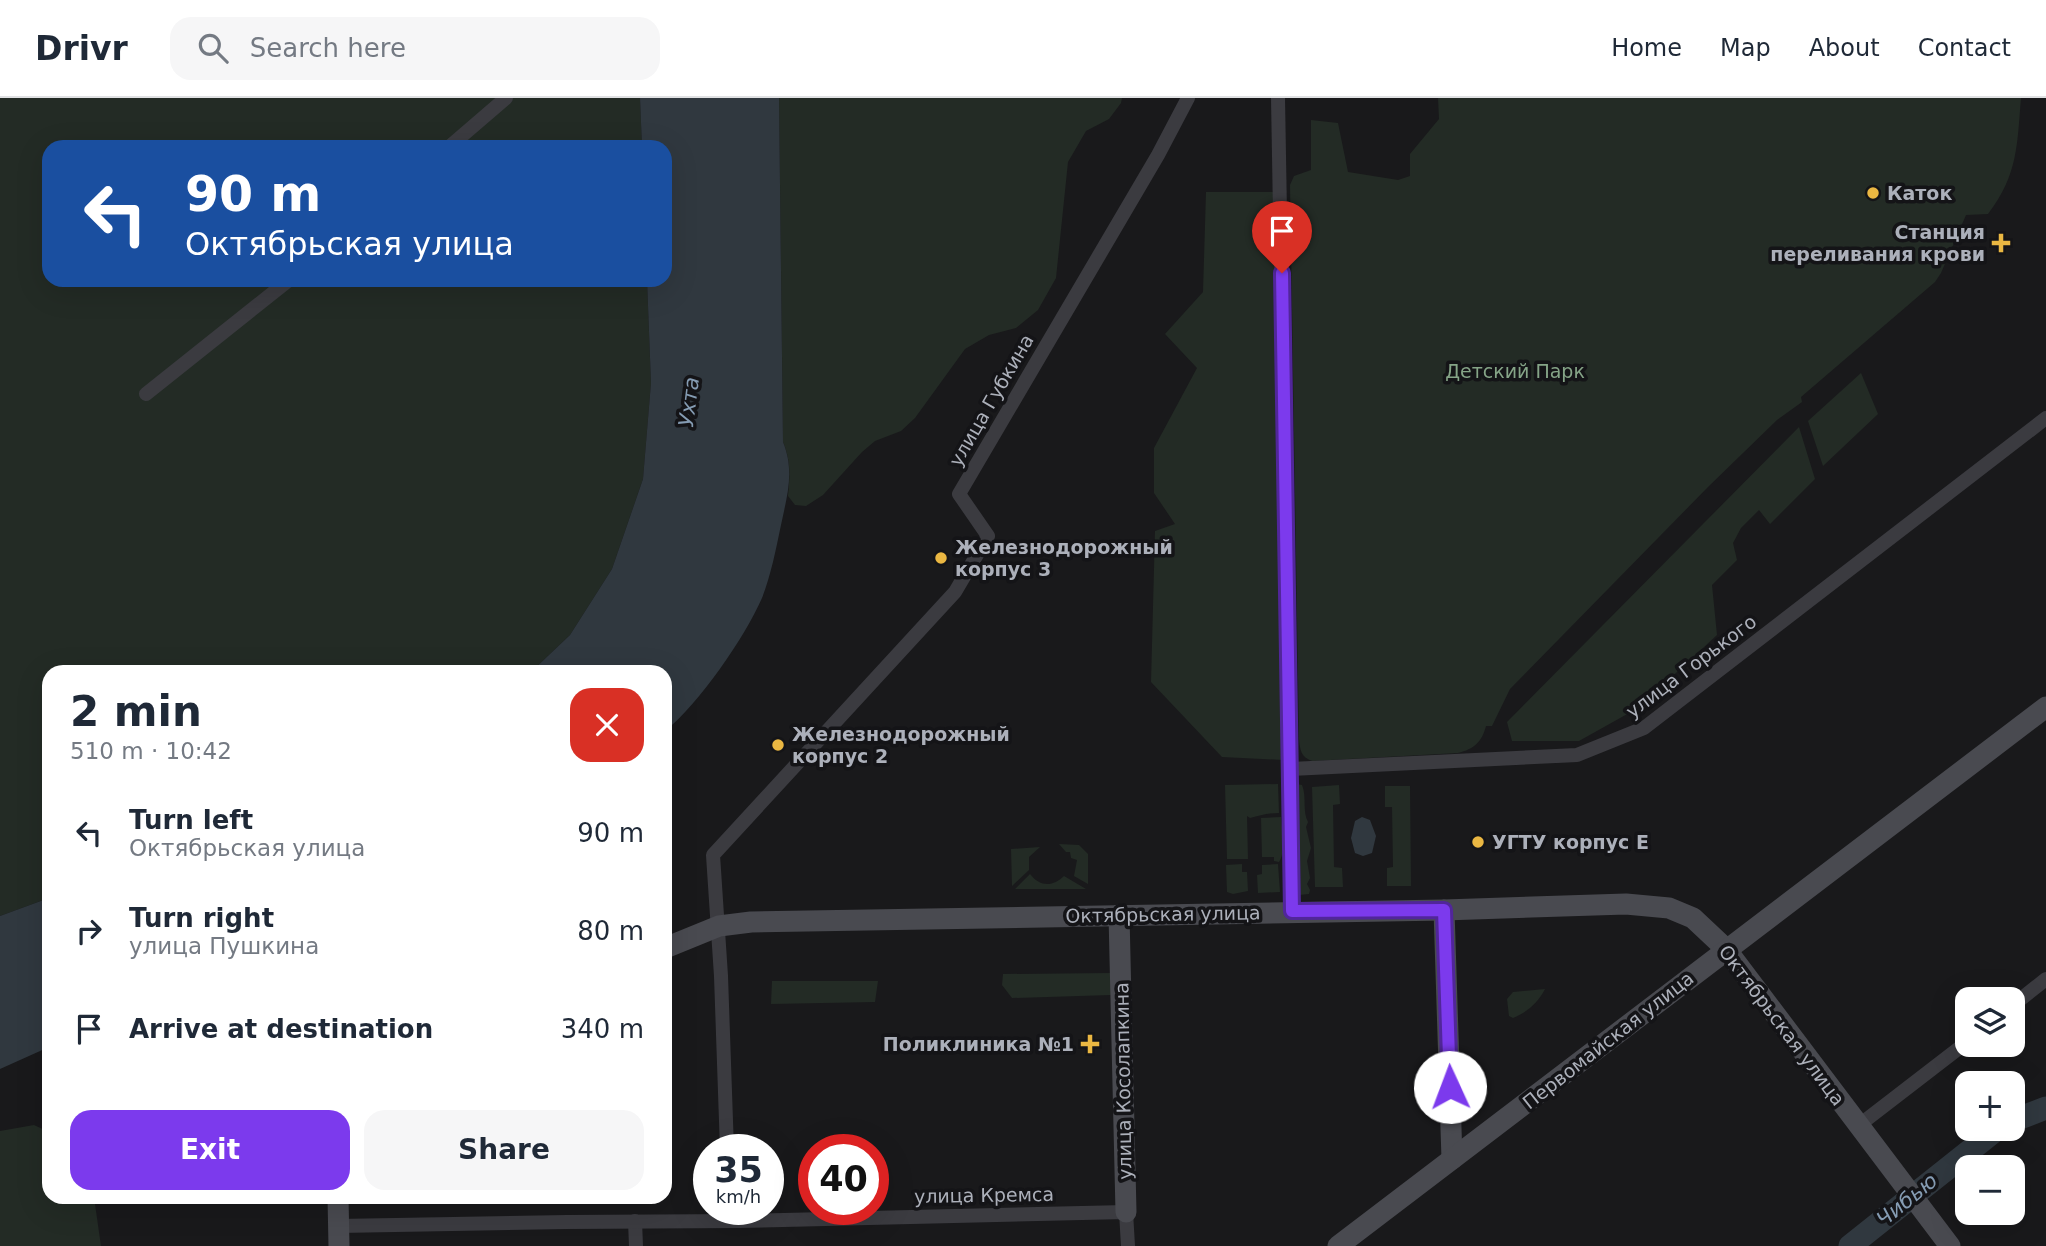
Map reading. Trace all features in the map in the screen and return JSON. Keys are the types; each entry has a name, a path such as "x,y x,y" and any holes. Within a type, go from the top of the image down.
{"main road":[{"name":"Первомайская улица","path":"1338,1246 2046,707"},
{"name":"Октябрьская улица","path":"672,945 719,926 751,922 1444,910 1626,904 1669,908 1693,918 1726,949 1945,1240"},
{"path":"1444,910 1452,1159"},
{"name":"улица Косолапкина","path":"1119,915 1126,1212"},
{"path":"338,1204 339,1236"}],"street":[{"path":"457,140 506,98"},
{"name":"улица Губкина","path":"719,926 713,855 955,593 988,536 959,494 1158,155 1188,98"},
{"path":"1278,98 1292,911"},
{"path":"146,394 280,287"},
{"name":"улица Горького","path":"1291,769 1577,755 1644,728 2046,418"},
{"path":"719,926 726,1134"},
{"path":"2025,996 2046,979"},
{"path":"1858,1126 1955,1051"},
{"name":"улица Кремса","path":"784,1215 1126,1212"},
{"name":"улица Косолапкина","path":"1126,1212 1128,1246"},
{"name":"улица Кремса","path":"339,1236 693,1217"},
{"path":"635,1221 636,1246"}],"green space":[{"path":"0,98 640,98 642,140 42,140 42,287 647,287 651,383 643,479 612,569 570,635 538,665 42,665 42,901 0,916"},
{"path":"779,98 1122,98 1109,119 1086,131 1068,162 1056,278 1038,310 1016,328 989,335 965,349 915,418 901,431 875,441 823,495 806,506 795,505 788,496 789,469 783,442"},
{"name":"Детский Парк","path":"1438,98 2021,98 2014,159 2005,186 1988,214 1966,215 1935,282 1801,397 1802,402 1777,420 1708,487 1510,689 1492,726 1486,726 1476,744 1458,753 1312,761 1302,753 1299,739 1290,185 1294,176 1311,170 1311,120 1338,123 1348,172 1398,180 1410,176 1410,154 1439,119"},
{"path":"1206,192 1274,192 1283,760 1222,757 1151,682 1155,531 1175,524 1154,493 1154,448 1197,368 1165,334 1203,292"},
{"path":"1861,373 1878,414 1823,466 1808,421"},
{"path":"1799,427 1815,479 1770,524 1759,510 1741,528 1733,543 1737,560 1712,585 1717,635 1638,708 1579,741 1512,741 1507,722"},
{"path":"1278,784 1279,813 1250,818 1247,816 1248,859 1227,859 1225,785"},
{"path":"1297,784 1302,785 1311,848 1307,861 1309,894 1299,895 1296,892"},
{"path":"1339,785 1340,804 1333,805 1334,867 1342,868 1343,887 1315,887 1312,787"},
{"path":"1385,786 1410,786 1411,886 1387,886 1387,868 1393,867 1392,807 1385,807"},
{"path":"1281,817 1283,847 1279,862 1274,861 1274,857 1262,857 1261,818"},
{"path":"1059,844 1079,845 1088,854 1088,884 1074,876 1077,860 1071,858 1070,852 1066,852"},
{"path":"1040,847 1029,857 1029,870 1012,886 1011,849"},
{"path":"1242,864 1242,872 1247,872 1248,891 1233,894 1227,892 1226,865"},
{"path":"1278,864 1280,892 1258,893 1257,875 1262,874 1262,865"},
{"path":"1030,874 1047,884 1064,876 1086,889 1015,889"},
{"path":"1111,973 1111,995 1012,998 1002,985 1003,974"},
{"path":"772,981 878,981 875,1002 771,1004"},
{"path":"1545,989 1527,1010 1513,1018 1509,1016 1507,999 1513,992"},
{"path":"34,1125 42,1129 42,1204 95,1204 101,1246 0,1246 0,1131"}],"water":[{"name":"Ухта","path":"640,98 779,98 783,442 789,463 787,494 771,571 762,598 733,650 706,687 672,725 672,665 538,665 570,635 612,569 643,479 651,383 647,287 672,287 672,140 642,140"},
{"path":"1362,817 1370,820 1376,836 1372,853 1363,856 1355,853 1351,838 1355,821"},
{"path":"42,901 42,1050 0,1069 0,916"}],"waterway":[{"name":"Чибью","path":"2025,1116 2046,1108"},
{"name":"Чибью","path":"1850,1246 1982,1141"}],"place":[{"name":"Каток","path":"1873,193"},
{"name":"Станция переливания крови","path":"2001,243"},
{"name":"Железнодорожный корпус 3","path":"941,558"},
{"name":"Железнодорожный корпус 2","path":"778,745"},
{"name":"УГТУ корпус Е","path":"1478,842"},
{"name":"Поликлиника №1","path":"1090,1044"}],"route":[{"path":"1282,273 1292,911 1444,910 1450,1087"}]}
